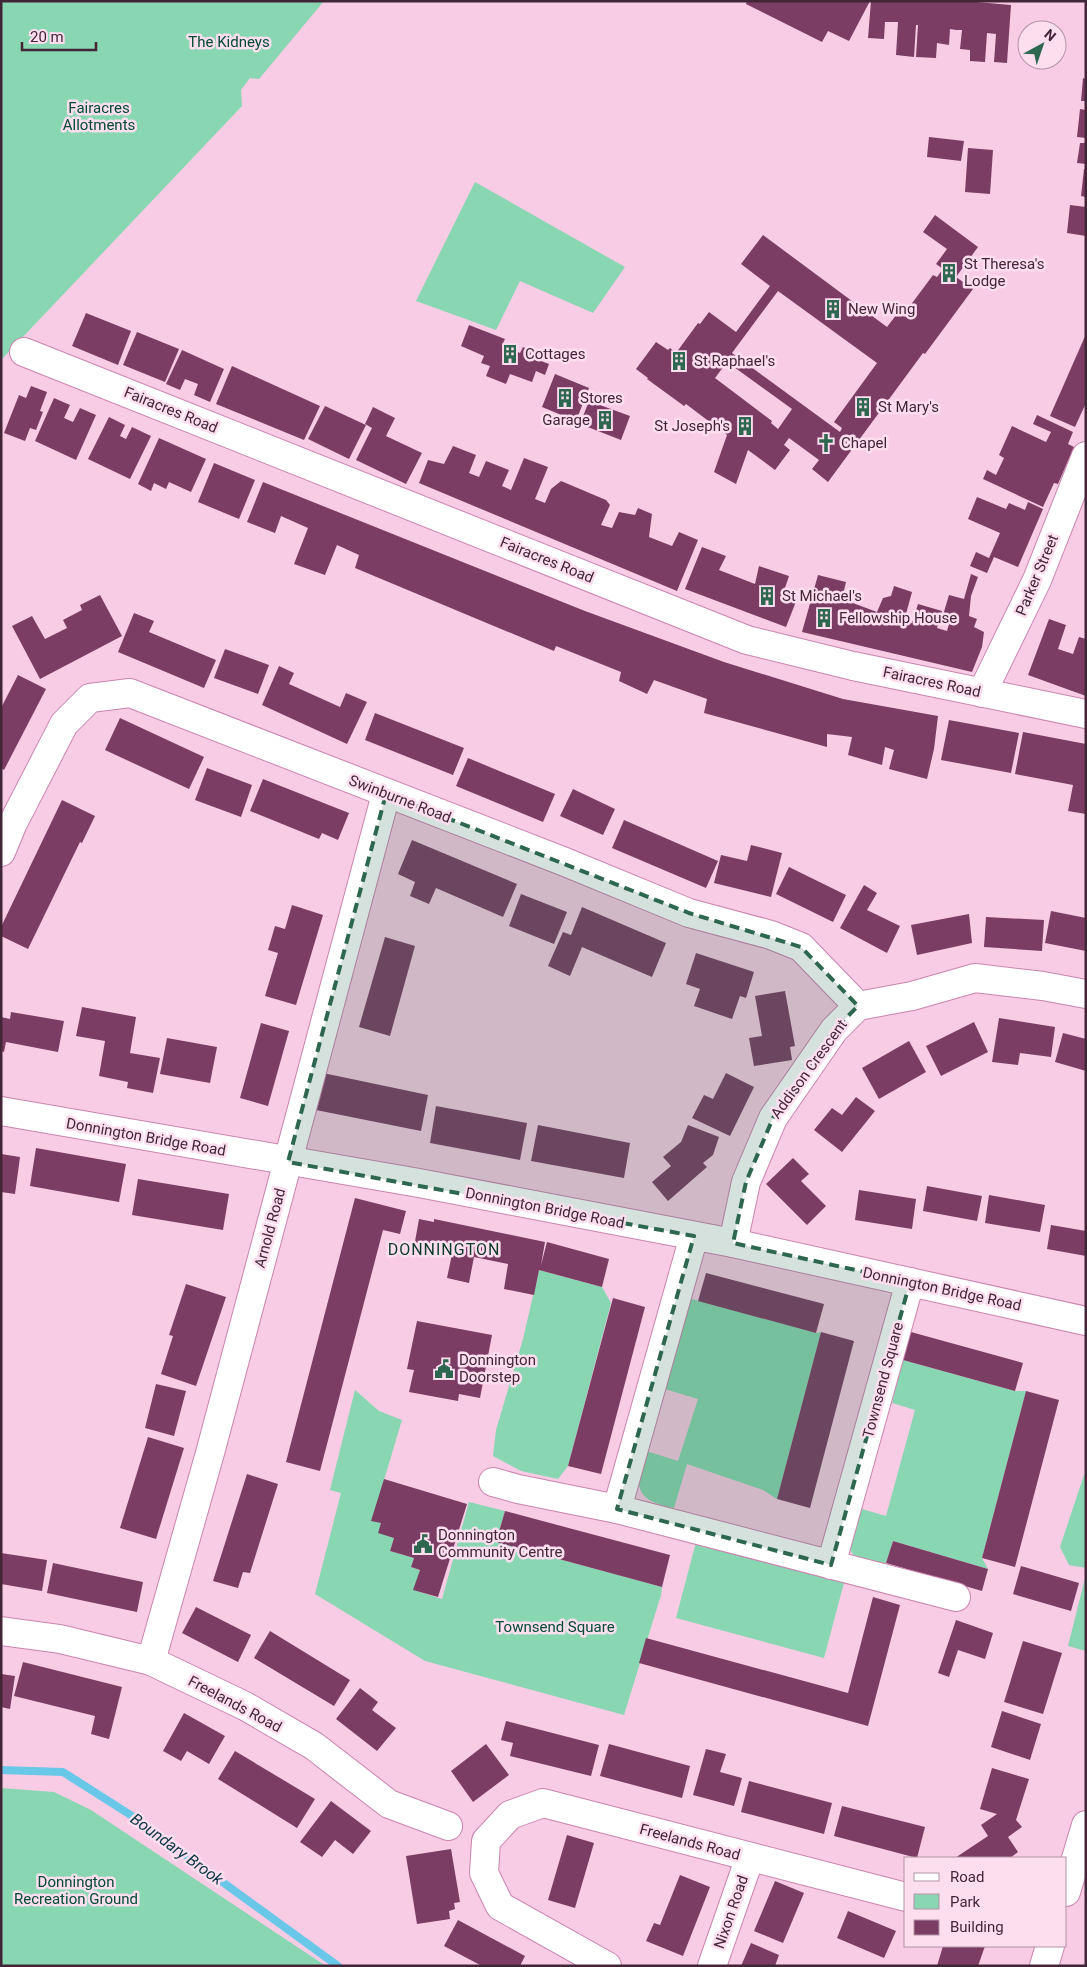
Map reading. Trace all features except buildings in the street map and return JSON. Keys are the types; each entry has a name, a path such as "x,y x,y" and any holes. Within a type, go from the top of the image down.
{"street":[{"name":"Fairacres Road","path":"24,352 747,640 853,666 1086,714"},
{"name":"Parker Street","path":"982,692 1037,580 1086,456"},
{"name":"Swinburne Road","path":"1,852 12,823 64,724 90,698 130,693 564,862 689,913 771,935 801,947 858,1006"},
{"name":"Arnold Road","path":"151,1661 210,1453 386,794"},
{"name":"Addison Crescent","path":"733,1243 746,1182 773,1118 834,1030 858,1006 912,996 975,978 1042,986 1086,994"},
{"name":"Donnington Bridge Road","path":"1,1111 288,1162 419,1183 733,1243 1086,1321"},
{"path":"618,1509 694,1236"},
{"name":"Townsend Square","path":"831,1565 910,1282"},
{"path":"493,1482 518,1489 618,1509 956,1597"},
{"name":"Freelands Road","path":"1,1631 60,1640 151,1661 245,1706 314,1746 389,1804 448,1826"},
{"name":"Freelands Road","path":"607,1966 500,1906 484,1873 486,1841 510,1815 543,1803 904,1896"},
{"path":"1067,1889 1086,1824"},
{"name":"Nixon Road","path":"712,1966 750,1857"},
{"path":"1044,1966 1050,1947"}],"highlighted area":[{"path":"386,794 689,913 801,947 858,1006 834,1030 773,1118 746,1182 733,1243 910,1282 831,1565 617,1509 694,1236 288,1162"}],"green space":[{"name":"Fairacres Allotments","path":"1,1 324,1 259,79 250,78 241,90 242,106 1,360"},
{"path":"475,182 625,267 593,313 520,281 496,330 416,301"},
{"path":"539,1270 602,1287 611,1303 568,1466 558,1479 521,1471 493,1456 496,1430 523,1339"},
{"path":"688,1298 816,1333 821,1332 777,1499 763,1490 687,1464 674,1508 660,1505 651,1500 640,1489 638,1472 640,1449 678,1461 698,1399 658,1387"},
{"path":"903,1360 1015,1391 1026,1391 982,1558 988,1569 893,1541 886,1563 873,1565 856,1559 849,1548 852,1515 862,1509 886,1516 915,1410 892,1403"},
{"name":"Townsend Square","path":"355,1390 379,1411 402,1420 372,1520 381,1523 394,1538 390,1551 414,1558 411,1567 420,1570 414,1590 442,1599 469,1502 505,1511 496,1542 662,1587 624,1715 425,1661 315,1594 341,1493 330,1490"},
{"path":"1086,1469 1086,1568 1069,1565 1060,1547"},
{"path":"696,1542 845,1579 824,1658 676,1618"},
{"path":"1086,1574 1086,1651 1068,1646"},
{"name":"Donnington Recreation Ground","path":"1,1788 54,1792 91,1810 326,1966 1,1966"}],"waterway":[{"name":"Boundary Brook","path":"1,1770 63,1772 129,1814 338,1966"}],"place":[{"name":"St Theresa's Lodge","path":"949,273"},
{"name":"New Wing","path":"833,309"},
{"name":"Cottages","path":"510,354"},
{"name":"St Raphael's","path":"679,361"},
{"name":"Stores","path":"565,398"},
{"name":"St Mary's","path":"863,407"},
{"name":"Garage","path":"605,420"},
{"name":"St Joseph's","path":"745,426"},
{"name":"Chapel","path":"826,443"},
{"name":"St Michael's","path":"767,596"},
{"name":"Fellowship House","path":"824,618"},
{"name":"Donnington Doorstep","path":"444,1369"},
{"name":"Donnington Community Centre","path":"423,1544"}],"district":[{"name":"DONNINGTON","path":"444,1249"}],"park label":[{"name":"The Kidneys","path":"229,42"}]}
